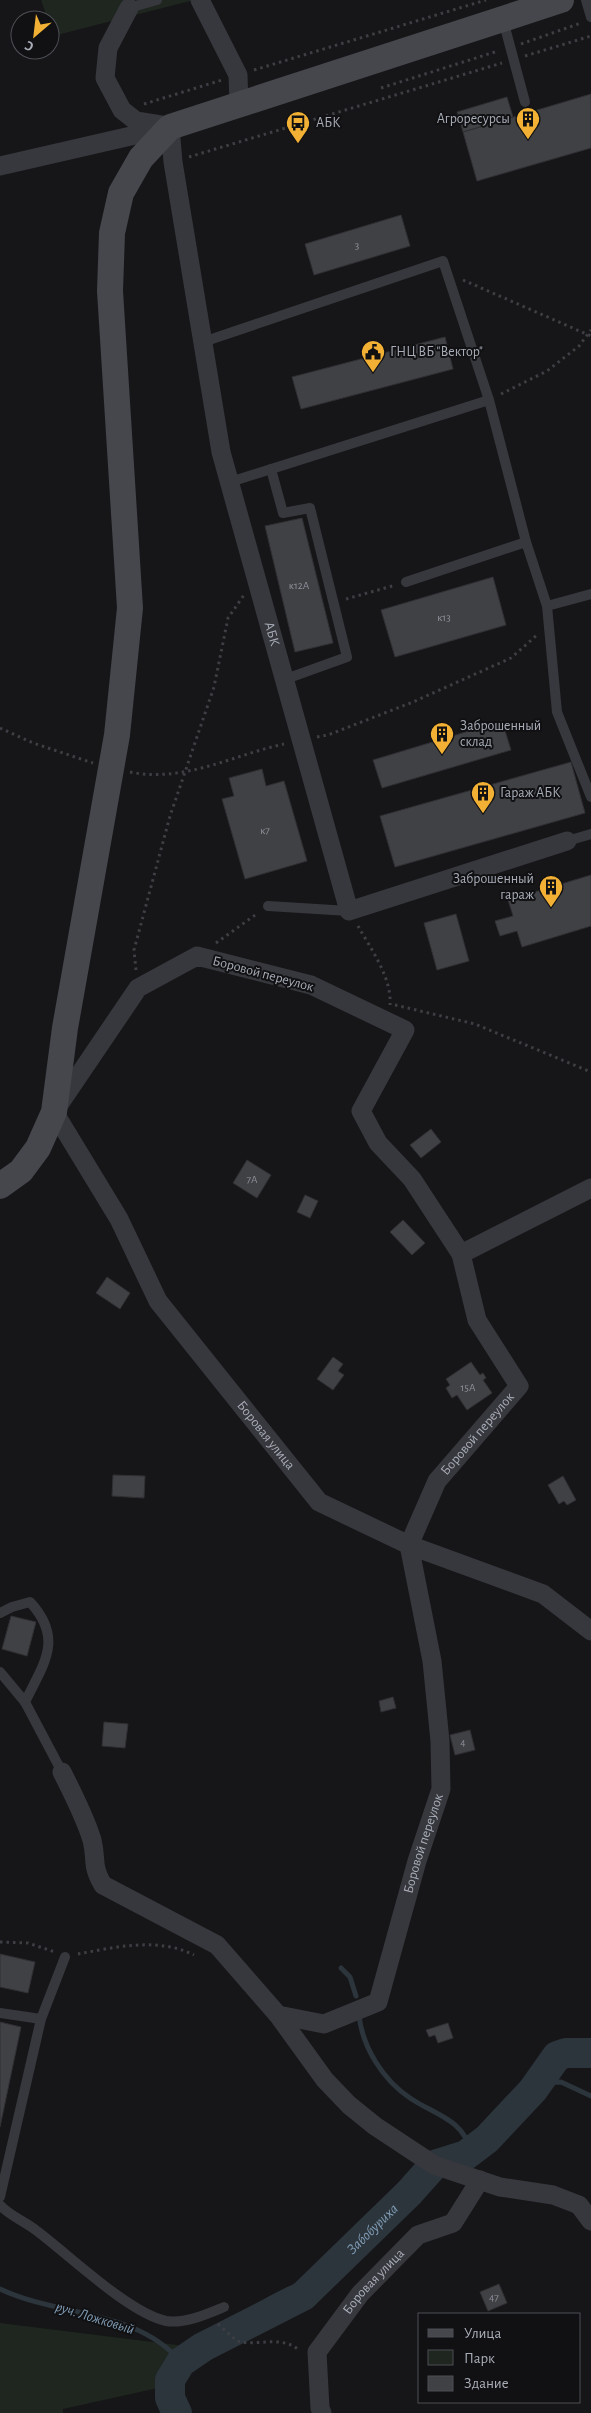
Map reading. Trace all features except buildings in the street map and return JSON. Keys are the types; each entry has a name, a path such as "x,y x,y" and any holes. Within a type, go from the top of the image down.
{"street":[{"path":"200,0 238,75 239,104"},
{"path":"0,166 170,127 239,104 494,10 561,0"},
{"path":"129,8 108,48 105,78 122,110 136,120 170,127"},
{"path":"0,1186 21,1171 38,1148 54,1112 65,1028 117,735 130,608 110,291 112,233 120,193 141,158 170,127"},
{"name":"АБК","path":"170,127 173,162 221,452 349,911"},
{"path":"349,911 567,841"},
{"name":"Боровой переулок","path":"54,1112 138,988 197,956 311,985 389,1013 405,1030 362,1111 378,1143 412,1178 461,1254 477,1320 519,1386 437,1481 409,1545 432,1661 440,1741 440,1789 417,1861 378,2002 324,2024 278,2015"},
{"name":"Боровая улица","path":"54,1112 120,1219 158,1301 319,1502 409,1545 543,1594 591,1631"},
{"path":"461,1254 591,1188"},
{"path":"62,1772 80,1808 92,1842 95,1872 103,1885 217,1945 278,2015 325,2080 349,2105 375,2126 434,2165 500,2187 553,2195 579,2206 591,2221"},
{"name":"Боровая улица","path":"322,2413 320,2408 318,2352 360,2294 418,2235 453,2223 480,2180"}],"lane":[{"path":"129,8 157,0"},
{"path":"586,0 586,20"},
{"path":"494,10 510,47 525,102"},
{"path":"203,342 443,262 449,274 489,400 526,542 547,606 557,712 591,797"},
{"path":"230,482 489,400"},
{"path":"271,469 283,513 310,508 348,656 284,680"},
{"path":"406,582 526,542"},
{"path":"547,606 591,594"},
{"path":"567,841 591,834"},
{"path":"268,906 349,911"},
{"path":"0,1614 12,1606 30,1602 38,1611 49,1631 45,1661 25,1702"},
{"path":"0,1672 25,1702 62,1772"},
{"path":"0,2197 41,2019 65,1957"},
{"path":"0,2014 41,2019"},
{"path":"0,2205 36,2230 84,2270 154,2317 178,2322 203,2316 224,2307"}],"path":[{"path":"122,110 238,75 494,10"},
{"path":"381,88 510,47 586,20"},
{"path":"173,162 591,36"},
{"path":"449,274 591,336"},
{"path":"489,400 547,371 579,346 591,330"},
{"path":"138,988 134,950 170,816 214,687 228,618 256,578"},
{"path":"334,603 406,582"},
{"path":"0,728 32,744 111,767 151,776 186,772 267,748 328,735 405,706 511,658 549,624"},
{"path":"197,956 268,906"},
{"path":"349,911 383,973 389,1013 475,1024 591,1072"},
{"path":"0,1942 28,1943 65,1957 119,1946 139,1945 180,1948 198,1957"},
{"path":"222,2327 234,2339 241,2342 262,2340 288,2344 300,2351 308,2370 318,2377"}],"green space":[{"path":"41,0 194,0 60,34 60,10 44,10"},
{"path":"0,2323 185,2346 158,2388 63,2409 63,2413 0,2413"}],"waterway":[{"path":"341,1968 350,1977 356,1996"},
{"path":"359,2016 365,2040 383,2073 400,2091 455,2125 467,2140 470,2151"},
{"name":"Забобуриха","path":"177,2413 170,2398 170,2380 181,2362 203,2347 303,2296 409,2193 434,2165 466,2155 487,2139 533,2090 557,2056 566,2053 591,2053"},
{"path":"539,2083 561,2082 591,2096"},
{"name":"руч. Ложковый","path":"0,2289 47,2305 120,2323 142,2332 163,2345 181,2362"},
{"path":"243,2327 256,2308 268,2299 289,2289"}],"place":[{"name":"Агроресурсы","path":"528,140"},
{"name":"АБК","path":"298,144"},
{"name":"ГНЦ ВБ \"Вектор\"","path":"373,373"},
{"name":"Заброшенный склад","path":"442,755"},
{"name":"Гараж АБК","path":"483,814"},
{"name":"Заброшенный гараж","path":"551,908"}]}
